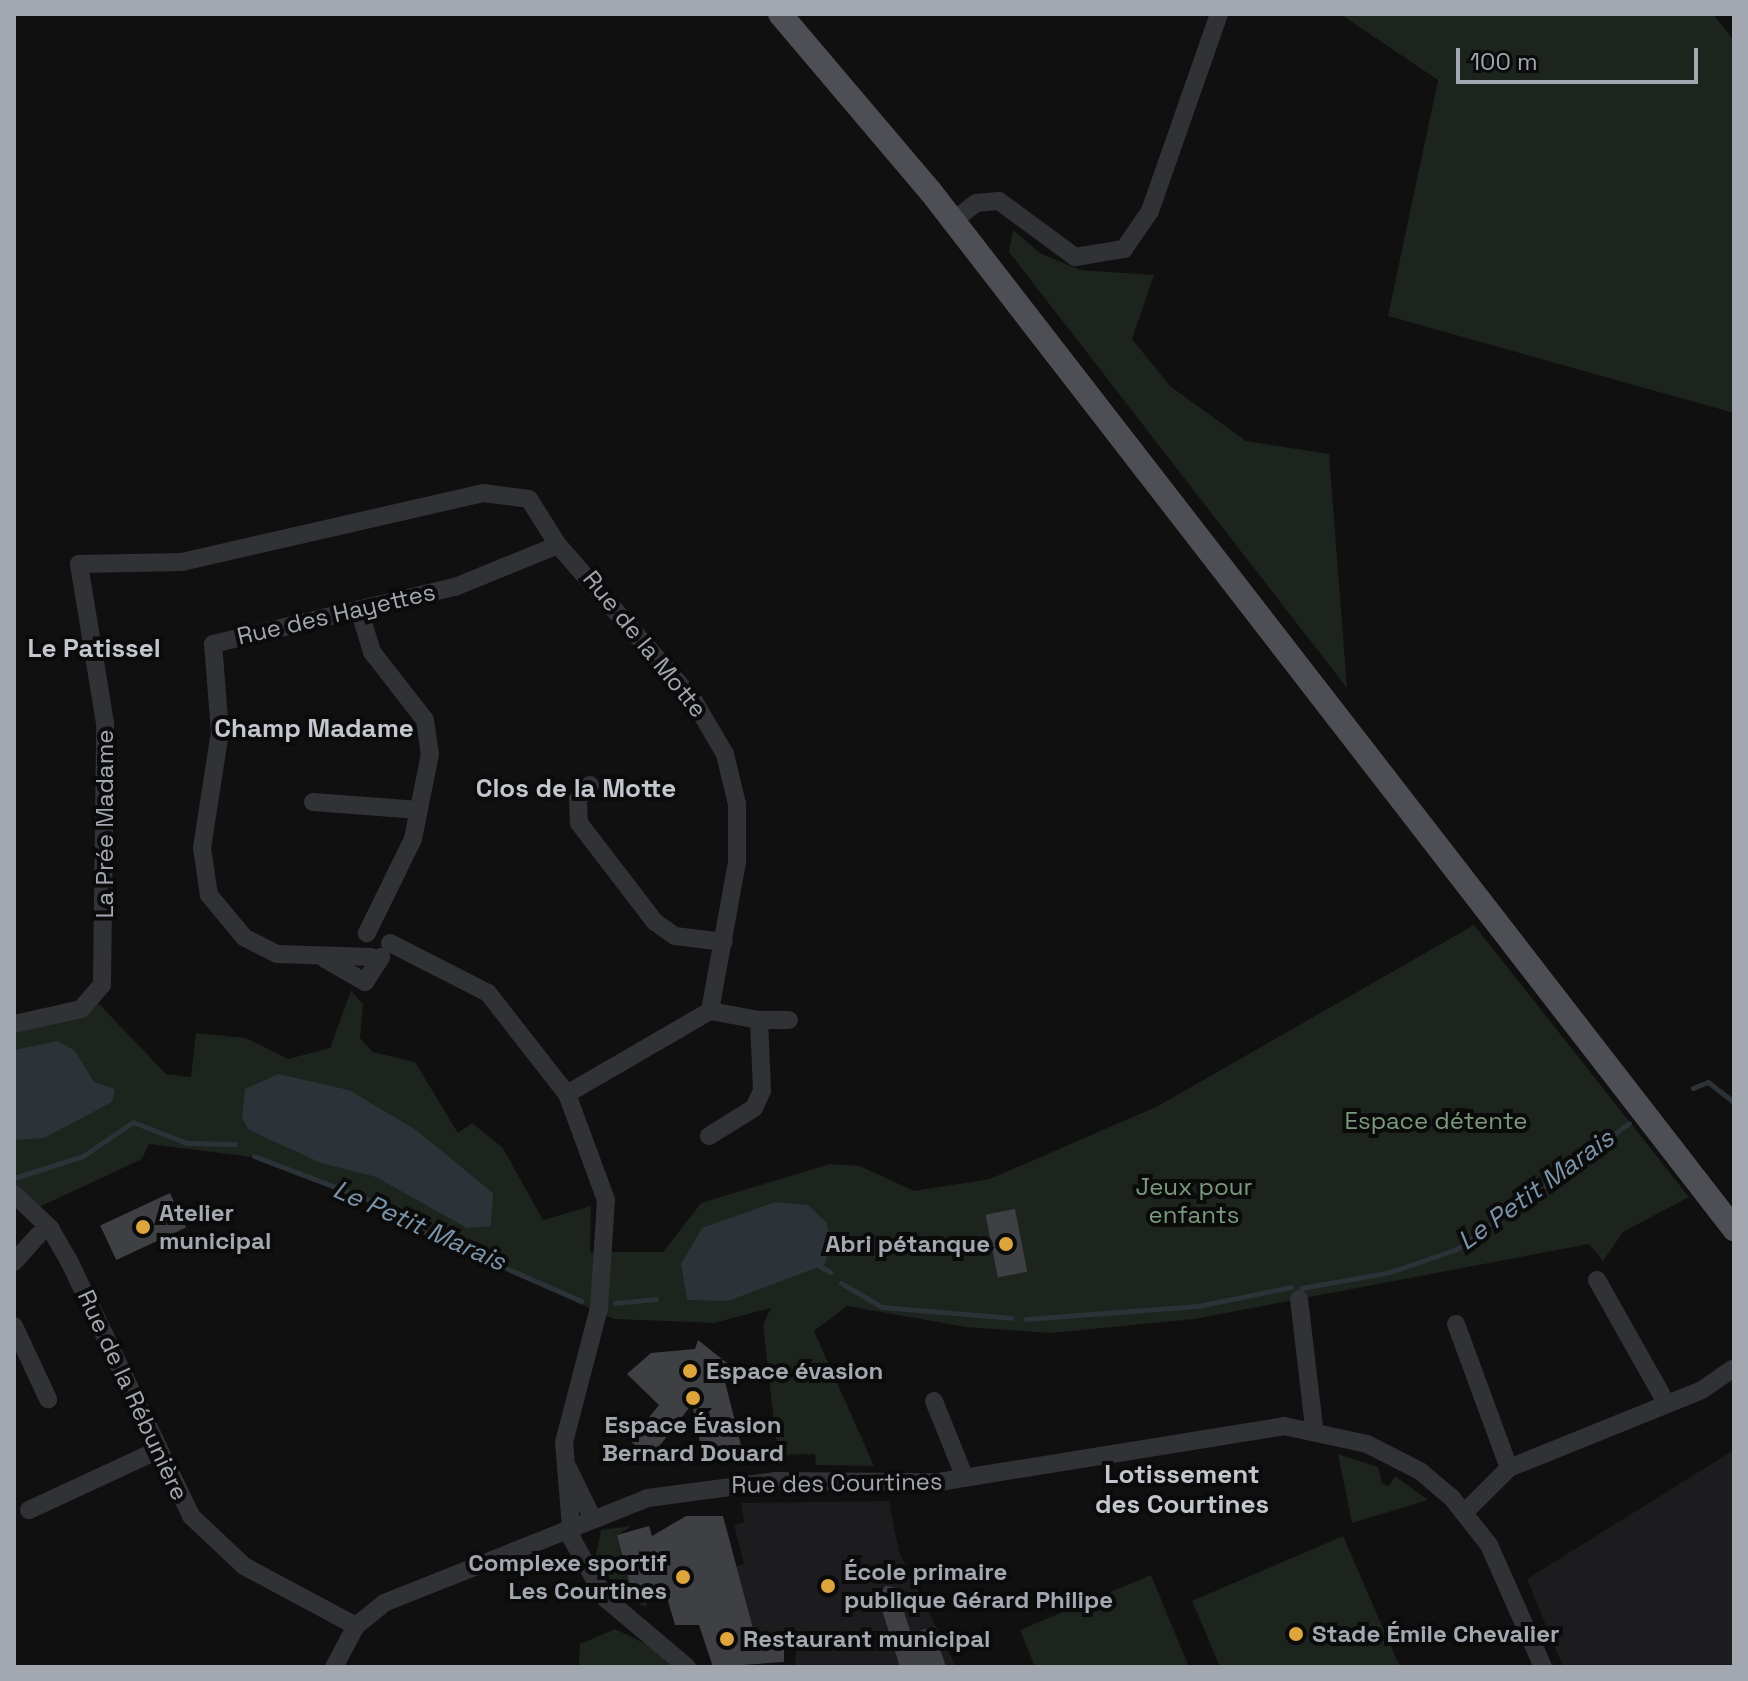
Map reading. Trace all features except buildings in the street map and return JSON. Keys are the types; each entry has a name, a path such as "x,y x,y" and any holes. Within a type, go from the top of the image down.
{"main road":[{"path":"780,14 953,221 1654,1121 1734,1229"},
{"path":"1654,1121 1685,1145 1734,1207"}],"street":[{"path":"953,221 976,203 999,201 1075,257 1124,249 1150,211 1219,14"},
{"name":"Rue de la Motte","path":"79,564 182,562 483,493 529,499 558,545 694,701 725,754 739,833 724,942 710,1011"},
{"name":"Rue des Hayettes","path":"383,950 365,982 325,959 258,946 209,895 202,848 220,732 211,651 220,640 455,587 558,545"},
{"name":"La Prée Madame","path":"14,1024 81,1009 102,985 105,723 79,564"},
{"path":"325,959 365,935 383,889 409,850 419,810 430,736 414,702 372,652 359,609"},
{"path":"590,785 578,799 579,823 655,922 675,936 724,942"},
{"path":"313,802 419,810"},
{"path":"383,889 383,950"},
{"path":"365,935 383,950 433,962 503,1008 567,1094 606,1200 599,1308 569,1413 566,1466 569,1524 584,1570 605,1598 687,1667"},
{"path":"567,1094 691,1029 710,1011 759,1020 789,1020"},
{"path":"709,1136 759,1100 759,1020"},
{"name":"Rue de la Rébunière","path":"14,1194 50,1228 69,1261 186,1509 220,1548 356,1626"},
{"path":"14,1262 38,1235"},
{"path":"1597,1280 1667,1404"},
{"path":"1299,1299 1314,1427"},
{"path":"1456,1324 1509,1468"},
{"path":"14,1326 48,1399"},
{"path":"1466,1511 1509,1468 1667,1404 1732,1369"},
{"name":"Rue des Courtines","path":"934,1401 965,1478"},
{"name":"Rue des Courtines","path":"569,1524 591,1515 728,1484 965,1478 1243,1430 1314,1427 1403,1460 1466,1511 1503,1573 1543,1667"},
{"path":"29,1510 158,1450"},
{"path":"566,1466 591,1515"},
{"path":"334,1667 356,1626 384,1603 569,1524"}],"shaded area":[{"path":"58,1041 75,1051 94,1082 115,1089 112,1102 44,1138 14,1140 14,1050"},
{"path":"278,1074 349,1090 416,1130 493,1193 491,1226 467,1228 376,1177 321,1163 249,1130 242,1118 245,1089"},
{"path":"775,1202 808,1205 826,1222 832,1244 824,1265 728,1301 687,1300 681,1264 702,1228"},
{"path":"1734,1450 1734,1667 1563,1667 1527,1579"},
{"name":"École primaire publique Gérard Philipe","path":"889,1501 899,1552 956,1667 795,1667 797,1640 755,1636 736,1566 744,1564 734,1525 744,1522 741,1503"}],"green space":[{"path":"1340,14 1713,14 1734,41 1734,413 1388,316 1438,80"},
{"path":"1013,230 1040,253 1080,270 1154,275 1132,339 1170,386 1246,441 1329,454 1347,688 1009,252"},
{"name":"Espace détente","path":"1474,925 1689,1197 1623,1232 1603,1261 1589,1244 1194,1319 1051,1333 966,1327 847,1306 814,1331 874,1466 816,1465 815,1454 778,1455 763,1325 771,1308 714,1323 614,1319 434,1239 382,1206 252,1157 149,1144 142,1159 33,1210 14,1191 14,1029 99,1004 166,1074 191,1077 196,1033 246,1038 288,1059 330,1048 351,991 363,1004 360,1038 373,1052 415,1062 458,1133 472,1123 503,1148 543,1220 591,1206 590,1252 663,1252 701,1203 830,1164 860,1166 914,1191 990,1179 1158,1106"},
{"path":"1338,1454 1378,1467 1382,1483 1389,1486 1395,1476 1428,1500 1352,1523"},
{"path":"632,1526 617,1535 633,1595 649,1591 646,1607 617,1593 596,1555 601,1530"},
{"name":"Stade Émile Chevalier","path":"1343,1536 1400,1667 1220,1667 1192,1601"},
{"path":"1151,1575 1189,1667 1035,1667 1020,1630"},
{"path":"615,1629 648,1645 673,1667 579,1667 580,1644"}],"waterway":[{"name":"Le Petit Marais","path":"1693,1088 1708,1082 1734,1102"},
{"name":"Le Petit Marais","path":"14,1178 83,1156 133,1122 187,1143 235,1144"},
{"name":"Le Petit Marais","path":"1302,1288 1390,1272 1457,1249 1629,1123"},
{"name":"Le Petit Marais","path":"254,1156 385,1206 428,1234 581,1301"},
{"name":"Le Petit Marais","path":"817,1265 830,1272"},
{"name":"Le Petit Marais","path":"841,1283 882,1307 1012,1318"},
{"name":"Le Petit Marais","path":"1026,1319 1198,1306 1291,1287"},
{"name":"Le Petit Marais","path":"615,1303 656,1299"}],"place":[{"name":"Atelier municipal","path":"143,1227"},
{"name":"Abri pétanque","path":"1006,1244"},
{"name":"Espace évasion","path":"690,1371"},
{"name":"Espace Évasion Bernard Douard","path":"693,1398"},
{"name":"Complexe sportif Les Courtines","path":"683,1577"},
{"name":"École primaire publique Gérard Philipe","path":"828,1586"},
{"name":"Stade Émile Chevalier","path":"1296,1634"},
{"name":"Restaurant municipal","path":"727,1639"}],"district":[{"name":"Le Patissel","path":"94,649"},
{"name":"Champ Madame","path":"314,729"},
{"name":"Clos de la Motte","path":"576,789"},
{"name":"Lotissement des Courtines","path":"1182,1490"}],"park label":[{"name":"Jeux pour enfants","path":"1194,1201"}]}
